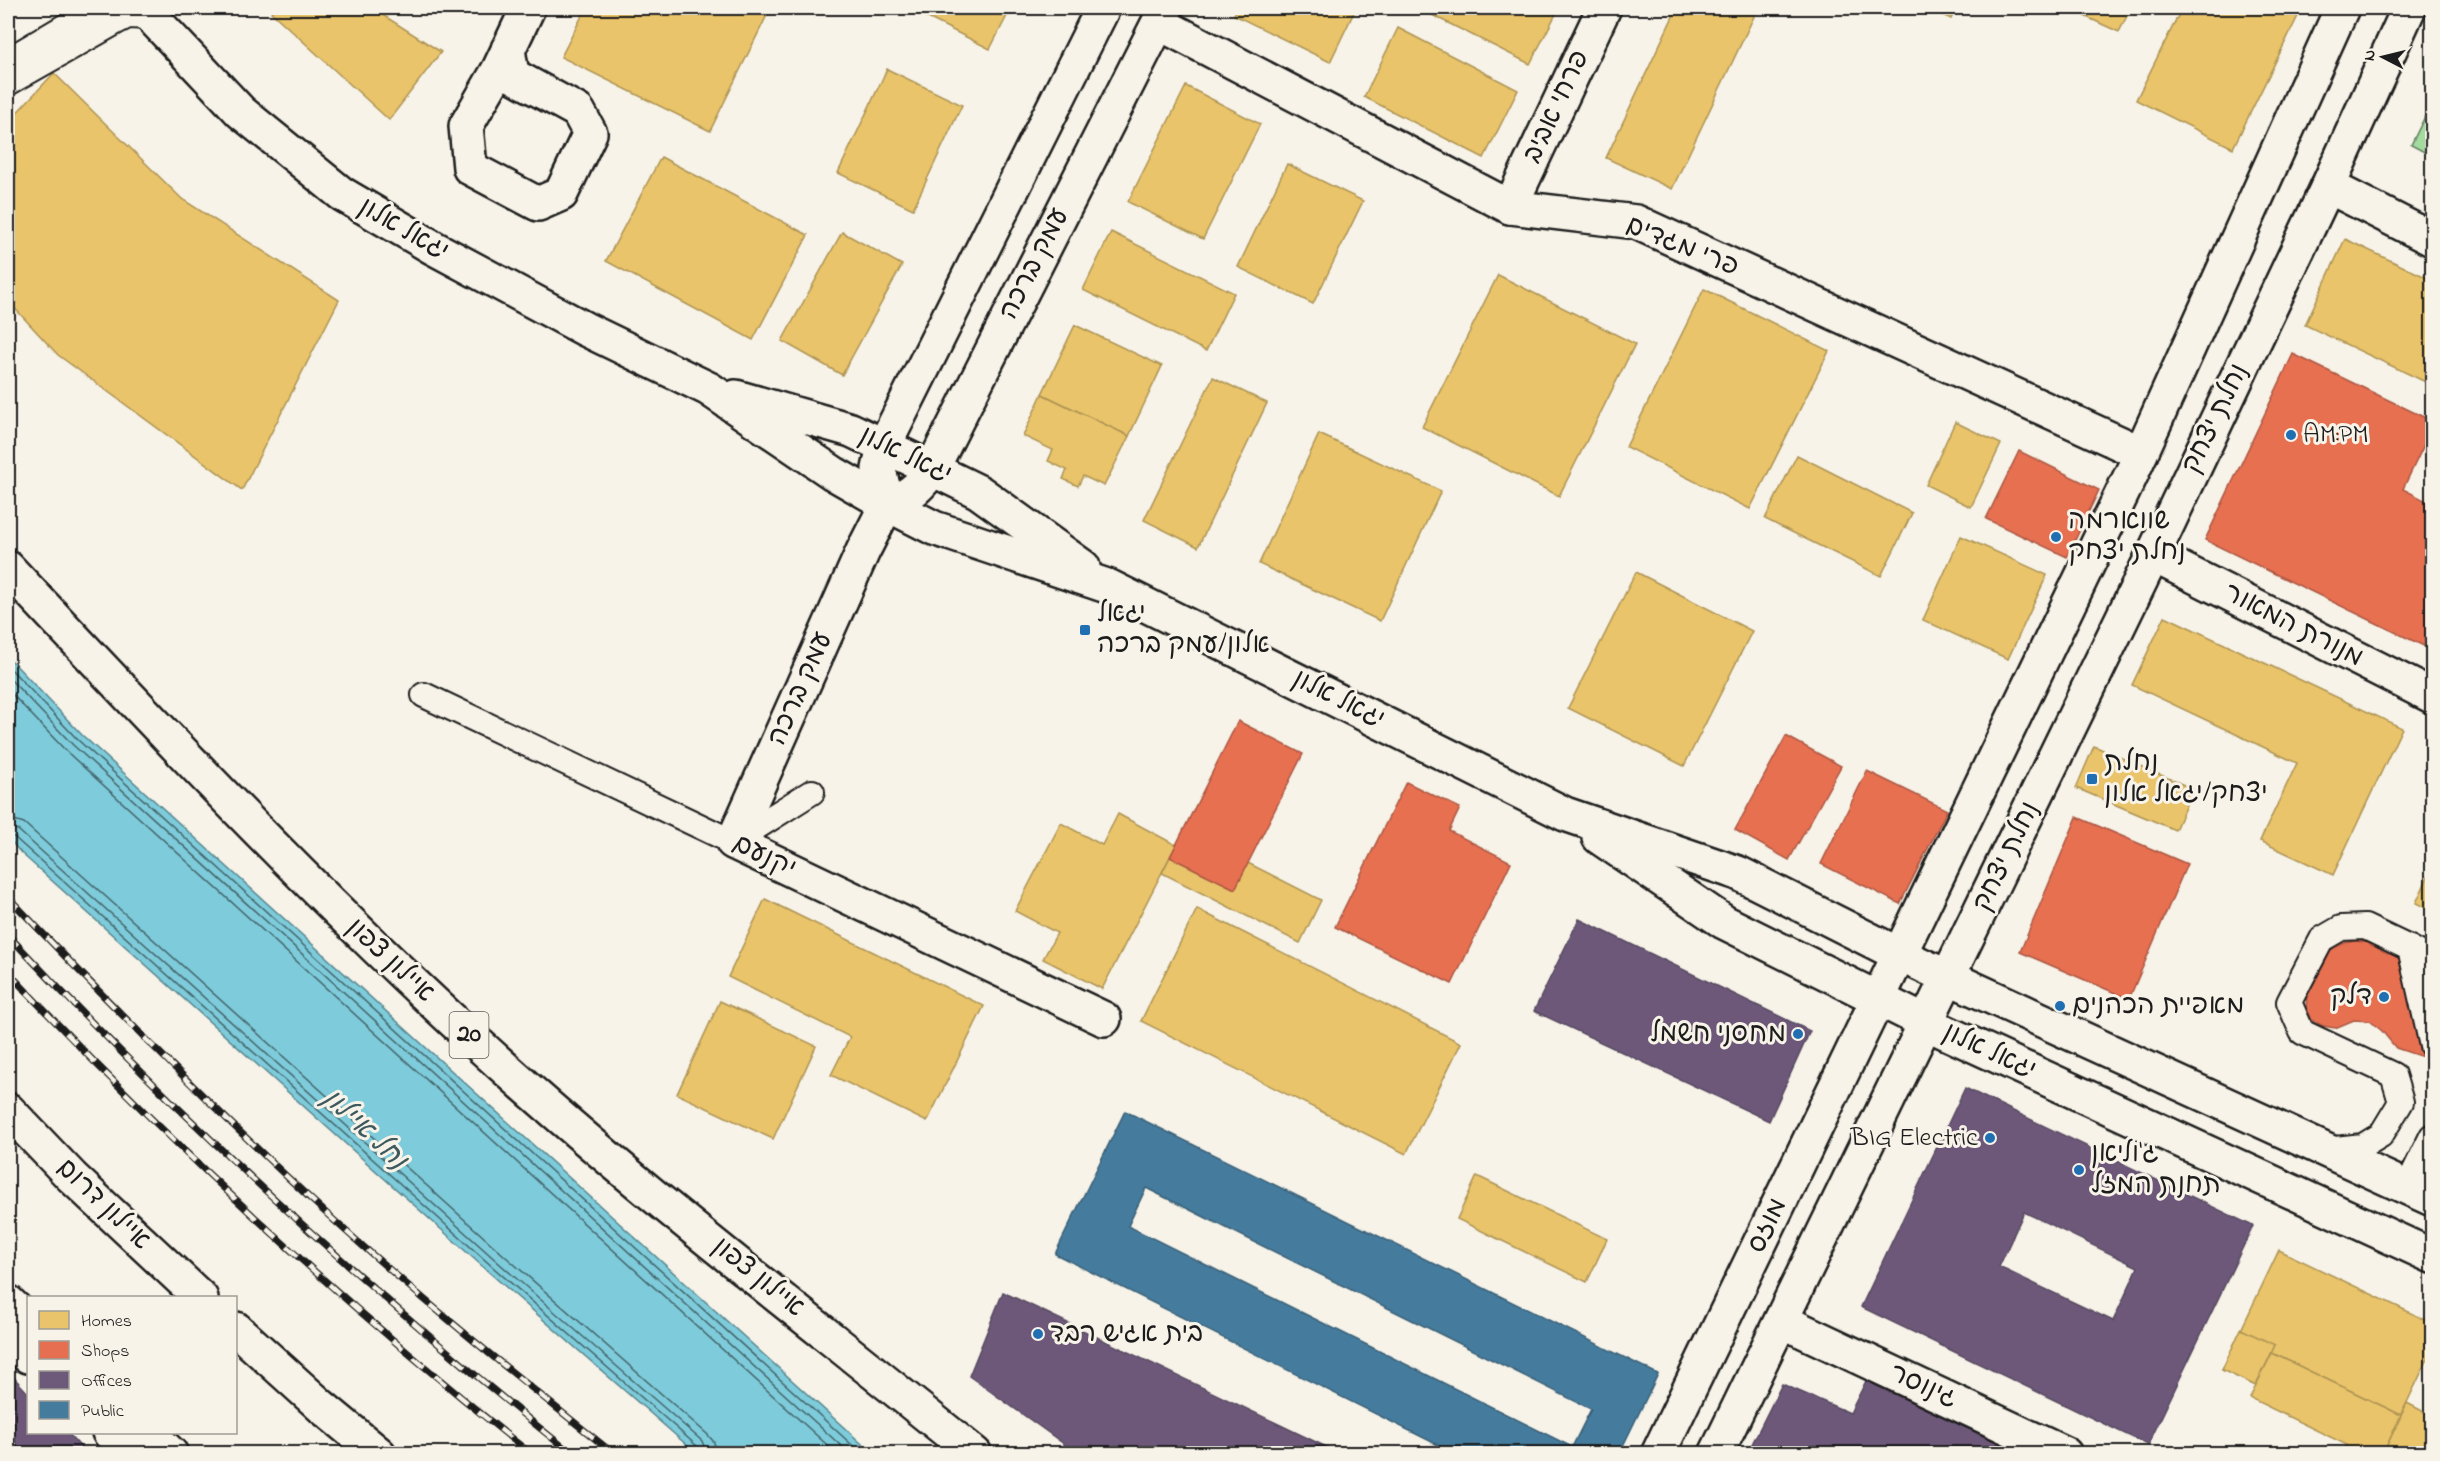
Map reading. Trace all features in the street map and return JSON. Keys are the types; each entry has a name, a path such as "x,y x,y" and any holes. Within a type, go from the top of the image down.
{"main road":[{"path":"508,49 512,75 578,111 590,133 561,194 538,204 470,168 466,126 528,8"},
{"name":"עמק ברכה","path":"733,842 886,504 879,469 885,446 1103,8"},
{"name":"פרחי אביב","path":"1510,207 1604,8"},
{"name":"נחלת יצחק","path":"1878,998 2141,453 2342,8"},
{"name":"יגאל אלון","path":"147,12 242,112 342,194 434,248 545,307 709,389 833,473 886,504 934,528 1110,586 1565,814 1724,922 1926,1023 2433,1256"},
{"name":"נחלת יצחק","path":"1926,1023 2153,555 2328,186 2403,14"},
{"name":"עמק ברכה","path":"886,504 914,491 932,469 1162,15"},
{"name":"פרי מגדים","path":"1162,15 1510,207 1636,222 2141,453"},
{"path":"2328,186 2433,239"},
{"name":"יגאל אלון","path":"709,389 851,430 979,492 1110,586"},
{"name":"מנורת המאור","path":"2153,555 2433,696"},
{"name":"איילון צפון","path":"8,567 243,816 342,916 478,1045 642,1187 975,1454"},
{"name":"יגאל אלון","path":"1565,814 1738,873 1900,955 2420,1193"},
{"name":"יקנעם","path":"733,842 1104,1019"},
{"name":"מוזס","path":"1659,1454 1878,998"},
{"name":"מוזס","path":"1716,1454 1926,1023"},
{"name":"איילון דרום","path":"8,1110 80,1184 199,1296"},
{"path":"8,1302 27,1320"},
{"name":"גינוסר","path":"1782,1319 2065,1454"},
{"path":"237,1330 321,1406 379,1454"},
{"path":"8,1336 27,1355"},
{"path":"111,1434 131,1454"},
{"path":"150,1434 171,1454"}],"lane":[{"path":"8,60 96,8"},
{"path":"8,82 116,22 128,16 147,12"},
{"name":"יקנעם","path":"424,695 733,842"},
{"path":"733,842 812,792"},
{"path":"2323,1150 2363,1146 2381,1135 2401,1102 2393,1075 2302,1032 2289,1002 2322,939 2341,928 2365,927 2433,959"},
{"path":"2410,948 2433,1046"},
{"path":"2420,1193 2433,1136"}],"green space":[{"path":"2432,102 2432,156 2411,145"}],"water":[{"name":"נחל איילון","path":"8,657 82,735 872,1453 696,1453 491,1274 21,853 8,838"}],"building: Homes":[{"path":"275,8 372,8 441,52 389,120 271,12"},
{"path":"586,8 770,9 710,131 561,57"},
{"path":"908,8 1011,8 990,49"},
{"path":"1237,8 1356,8 1330,62 1234,15"},
{"path":"1418,8 1559,8 1530,64"},
{"path":"1677,8 1758,8 1672,189 1606,158"},
{"path":"1927,8 1956,8 1951,19"},
{"path":"2067,8 2131,8 2119,32"},
{"path":"2182,8 2302,8 2233,148 2136,100"},
{"path":"1398,28 1518,90 1484,158 1364,97"},
{"path":"887,69 962,105 913,209 838,173"},
{"path":"54,73 182,199 339,300 242,490 58,355 8,301 8,122"},
{"path":"1186,86 1260,124 1203,239 1128,202"},
{"path":"661,157 808,235 753,340 606,261"},
{"path":"1287,164 1363,201 1313,304 1238,267"},
{"path":"842,232 902,265 842,375 782,341"},
{"path":"1111,232 1234,293 1206,351 1083,290"},
{"path":"2345,239 2432,280 2432,385 2305,325"},
{"path":"1498,275 1635,344 1559,496 1422,427"},
{"path":"1704,289 1829,351 1750,509 1626,447"},
{"path":"1075,325 1162,366 1129,436 1042,394"},
{"path":"1213,377 1267,403 1198,547 1144,520"},
{"path":"1042,394 1129,436 1104,486 1083,476 1078,486 1063,479 1067,470 1048,461 1053,450 1023,436"},
{"path":"1955,422 2001,444 1971,507 1926,485"},
{"path":"1319,434 1441,491 1380,621 1259,564"},
{"path":"1797,455 1912,513 1881,576 1765,519"},
{"path":"1961,536 2047,575 2008,659 1923,620"},
{"path":"1636,572 1752,631 1684,766 1568,708"},
{"path":"2165,616 2402,728 2333,875 2260,841 2297,763 2132,685"},
{"path":"2094,746 2193,789 2175,830 2076,788"},
{"path":"1118,814 1176,845 1102,989 1043,959 1057,933 1015,911 1061,823 1102,845"},
{"path":"1170,857 1235,889 1248,863 1321,900 1300,943 1162,873"},
{"path":"2432,868 2432,911 2416,903"},
{"path":"765,899 984,1006 927,1122 831,1075 850,1037 728,977"},
{"path":"1197,909 1461,1043 1406,1154 1141,1021"},
{"path":"720,1001 816,1046 773,1139 677,1094"},
{"path":"1477,1176 1607,1239 1587,1282 1457,1219"},
{"path":"2279,1250 2432,1323 2432,1350 2401,1415 2272,1353 2256,1386 2222,1370"},
{"path":"2241,1329 2275,1345 2256,1386 2222,1370"},
{"path":"2272,1353 2401,1415 2383,1454 2342,1454 2347,1445 2250,1398"},
{"path":"2407,1403 2432,1416 2432,1454 2383,1454"}],"building: Shops":[{"path":"2293,354 2432,421 2432,428 2403,489 2432,504 2432,650 2205,540"},
{"path":"2019,451 2099,490 2067,557 1986,519"},
{"path":"1238,721 1303,754 1235,889 1170,857"},
{"path":"1786,736 1841,766 1789,860 1735,830"},
{"path":"1867,771 1947,810 1900,904 1821,864"},
{"path":"1406,782 1460,808 1449,831 1511,862 1452,984 1335,927"},
{"path":"2077,817 2187,864 2129,999 2020,952"},
{"path":"2355,941 2373,943 2432,972 2432,1060 2396,1048 2370,1021 2354,1020 2335,1028 2323,1026 2312,1020 2306,1008 2307,994 2330,950 2344,943"}],"building: Offices":[{"path":"1579,919 1810,1031 1769,1121 1534,1011"},
{"path":"1965,1088 2253,1226 2148,1445 1861,1307","holes":["2024,1212 2138,1267 2113,1321 1999,1267"]},
{"name":"בית אגיש רבד","path":"1003,1292 1341,1454 1078,1454 969,1376"},
{"path":"8,1371 27,1392 27,1434 69,1434 87,1454 8,1454"},
{"path":"1867,1379 2038,1454 1747,1454 1782,1384 1850,1413"}],"building: Public":[{"path":"1125,1111 1658,1374 1619,1454 1456,1454 1055,1254","holes":["1146,1188 1591,1409 1572,1447 1128,1226"]}],"railway":[{"path":"8,897 164,1057 326,1213 432,1306 614,1454"},
{"path":"8,935 142,1072 281,1205 424,1332 572,1454"},
{"path":"8,972 132,1099 260,1222 394,1341 531,1454"}],"place":[{"name":"AM:PM","path":"2291,435"},
{"name":"שווארמה נחלת יצחק","path":"2056,537"},
{"name":"יגאל אלון/עמק ברכה","path":"1085,630"},
{"name":"נחלת יצחק/יגאל אלון","path":"2092,779"},
{"name":"דלק","path":"2384,997"},
{"name":"מאפיית הכהנים","path":"2060,1006"},
{"name":"מחסני חשמל","path":"1798,1034"},
{"name":"BIG Electric","path":"1990,1138"},
{"name":"ג'וליאן תחנת המזל","path":"2079,1170"},
{"name":"בית אגיש רבד","path":"1038,1334"}]}
